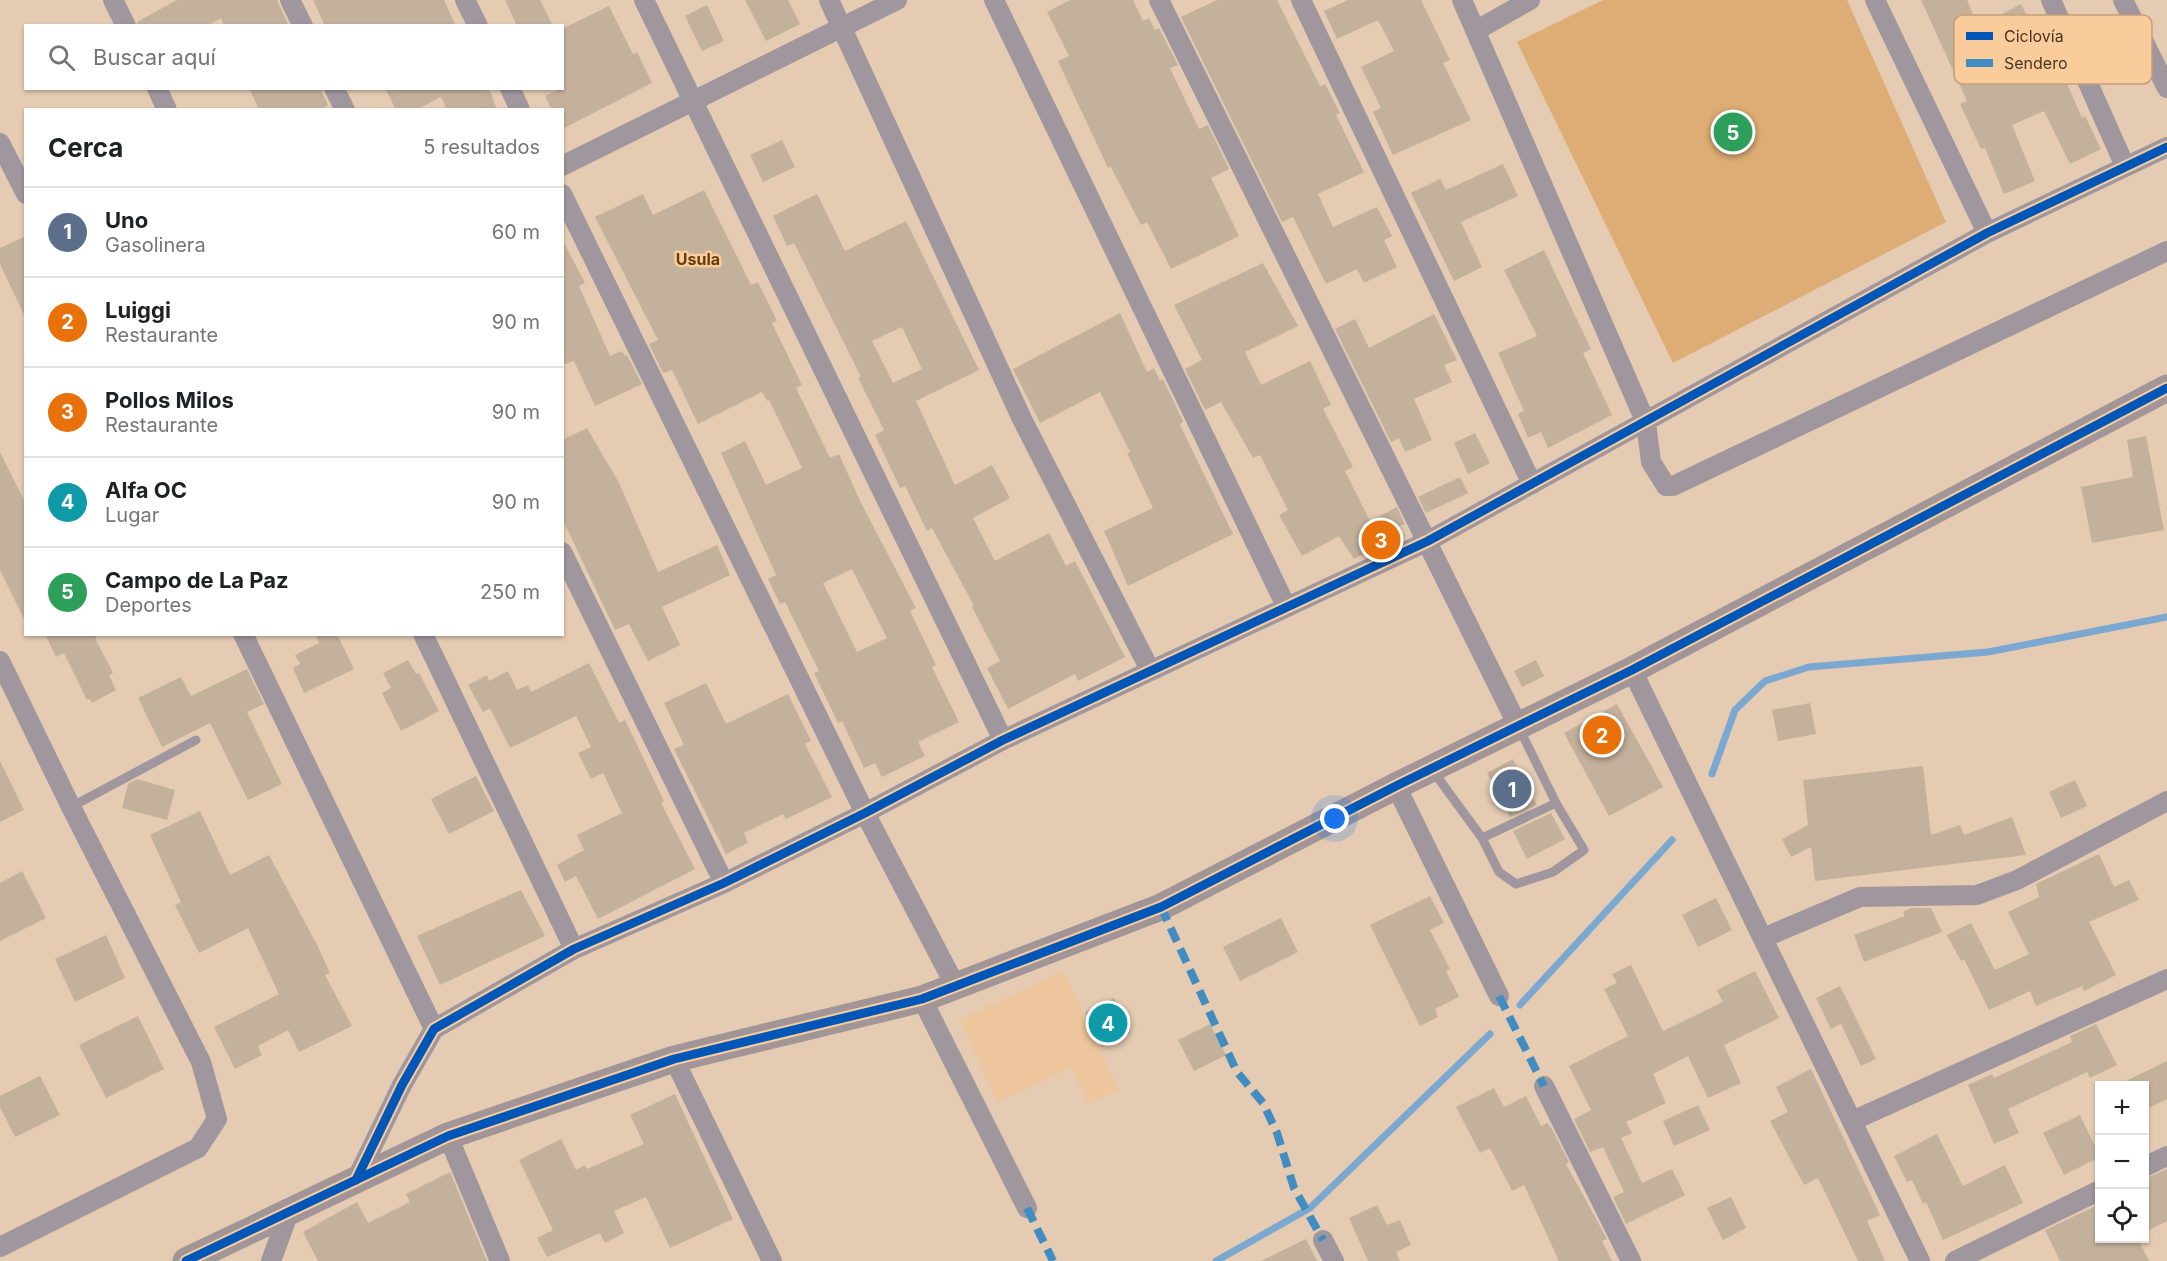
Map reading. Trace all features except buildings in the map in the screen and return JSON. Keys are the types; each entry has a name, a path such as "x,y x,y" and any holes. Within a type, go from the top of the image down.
{"street":[{"path":"113,0 125,24"},
{"path":"290,0 302,24"},
{"path":"465,0 477,24"},
{"path":"644,0 695,101 1003,740"},
{"path":"829,0 1022,419 1150,670"},
{"path":"564,165 897,0"},
{"path":"994,0 1286,606"},
{"path":"1158,0 1519,728"},
{"path":"1300,0 1532,484"},
{"path":"1462,0 1646,423 1651,462 1665,486 1672,486 2167,251"},
{"path":"1477,30 1530,0"},
{"path":"1875,0 1987,232"},
{"path":"2052,0 2059,15"},
{"path":"2123,0 2131,15"},
{"path":"2152,57 2167,87"},
{"path":"2089,84 2125,166"},
{"path":"158,90 166,108"},
{"path":"335,90 344,108"},
{"path":"511,90 519,108"},
{"path":"0,143 24,190"},
{"path":"356,1180 402,1085 434,1029 574,948 724,883 865,813 1003,740 1286,606 1428,542 1987,232 2167,147"},
{"path":"564,198 865,813 956,987"},
{"path":"186,1261 448,1136 674,1059 922,999 1161,907 1396,786 1519,728 1632,670 2167,388"},
{"path":"564,556 724,883"},
{"path":"244,636 434,1029"},
{"path":"424,636 574,948"},
{"path":"0,662 70,807 201,1062 217,1119 198,1148 1,1245"},
{"path":"1632,670 1920,1261"},
{"path":"1396,786 1499,996"},
{"path":"1763,938 1860,897 1977,895 2017,880 2167,801"},
{"path":"1852,1121 2167,979"},
{"path":"922,999 1027,1208"},
{"path":"674,1059 772,1261"},
{"path":"1544,1086 1631,1261"},
{"path":"448,1136 500,1261"},
{"path":"2149,1165 2167,1156"},
{"path":"1955,1261 2095,1192"},
{"path":"272,1261 289,1212"},
{"path":"1323,1240 1334,1261"}],"lane":[{"path":"1431,769 1482,838 1499,872 1516,884 1553,872 1584,850 1556,803 1519,728"},
{"path":"70,807 196,741"},
{"path":"1482,838 1556,803"}],"shaded area":[{"path":"1603,0 1847,0 1946,222 1673,363 1517,42"},
{"path":"1063,971 1119,1090 1088,1104 1071,1068 998,1102 959,1020"}],"waterway":[{"path":"1712,774 1735,710 1765,681 1809,667 1988,652 2167,617"},
{"path":"1520,1005 1672,840"},
{"path":"1216,1261 1310,1208 1490,1034"}],"marked path":[{"path":"1161,907 1237,1072 1263,1103 1277,1133 1294,1188 1323,1240"},
{"path":"1499,996 1544,1086"},
{"path":"1027,1208 1053,1261"}],"cycle path":[{"path":"356,1180 402,1085 434,1029 574,949 724,883 865,813 1003,740 1428,541 1987,233 2167,147"},
{"path":"186,1261 448,1136 674,1059 922,999 1161,907 1396,786 1632,670 2167,388"}],"place":[{"name":"Campo de La Paz","path":"1733,132"},
{"name":"Pollos Milos","path":"1381,540"},
{"name":"Luiggi","path":"1602,735"},
{"name":"Uno","path":"1512,789"},
{"name":"Alfa OC","path":"1108,1023"}],"district":[{"name":"Usula","path":"698,259"}]}
